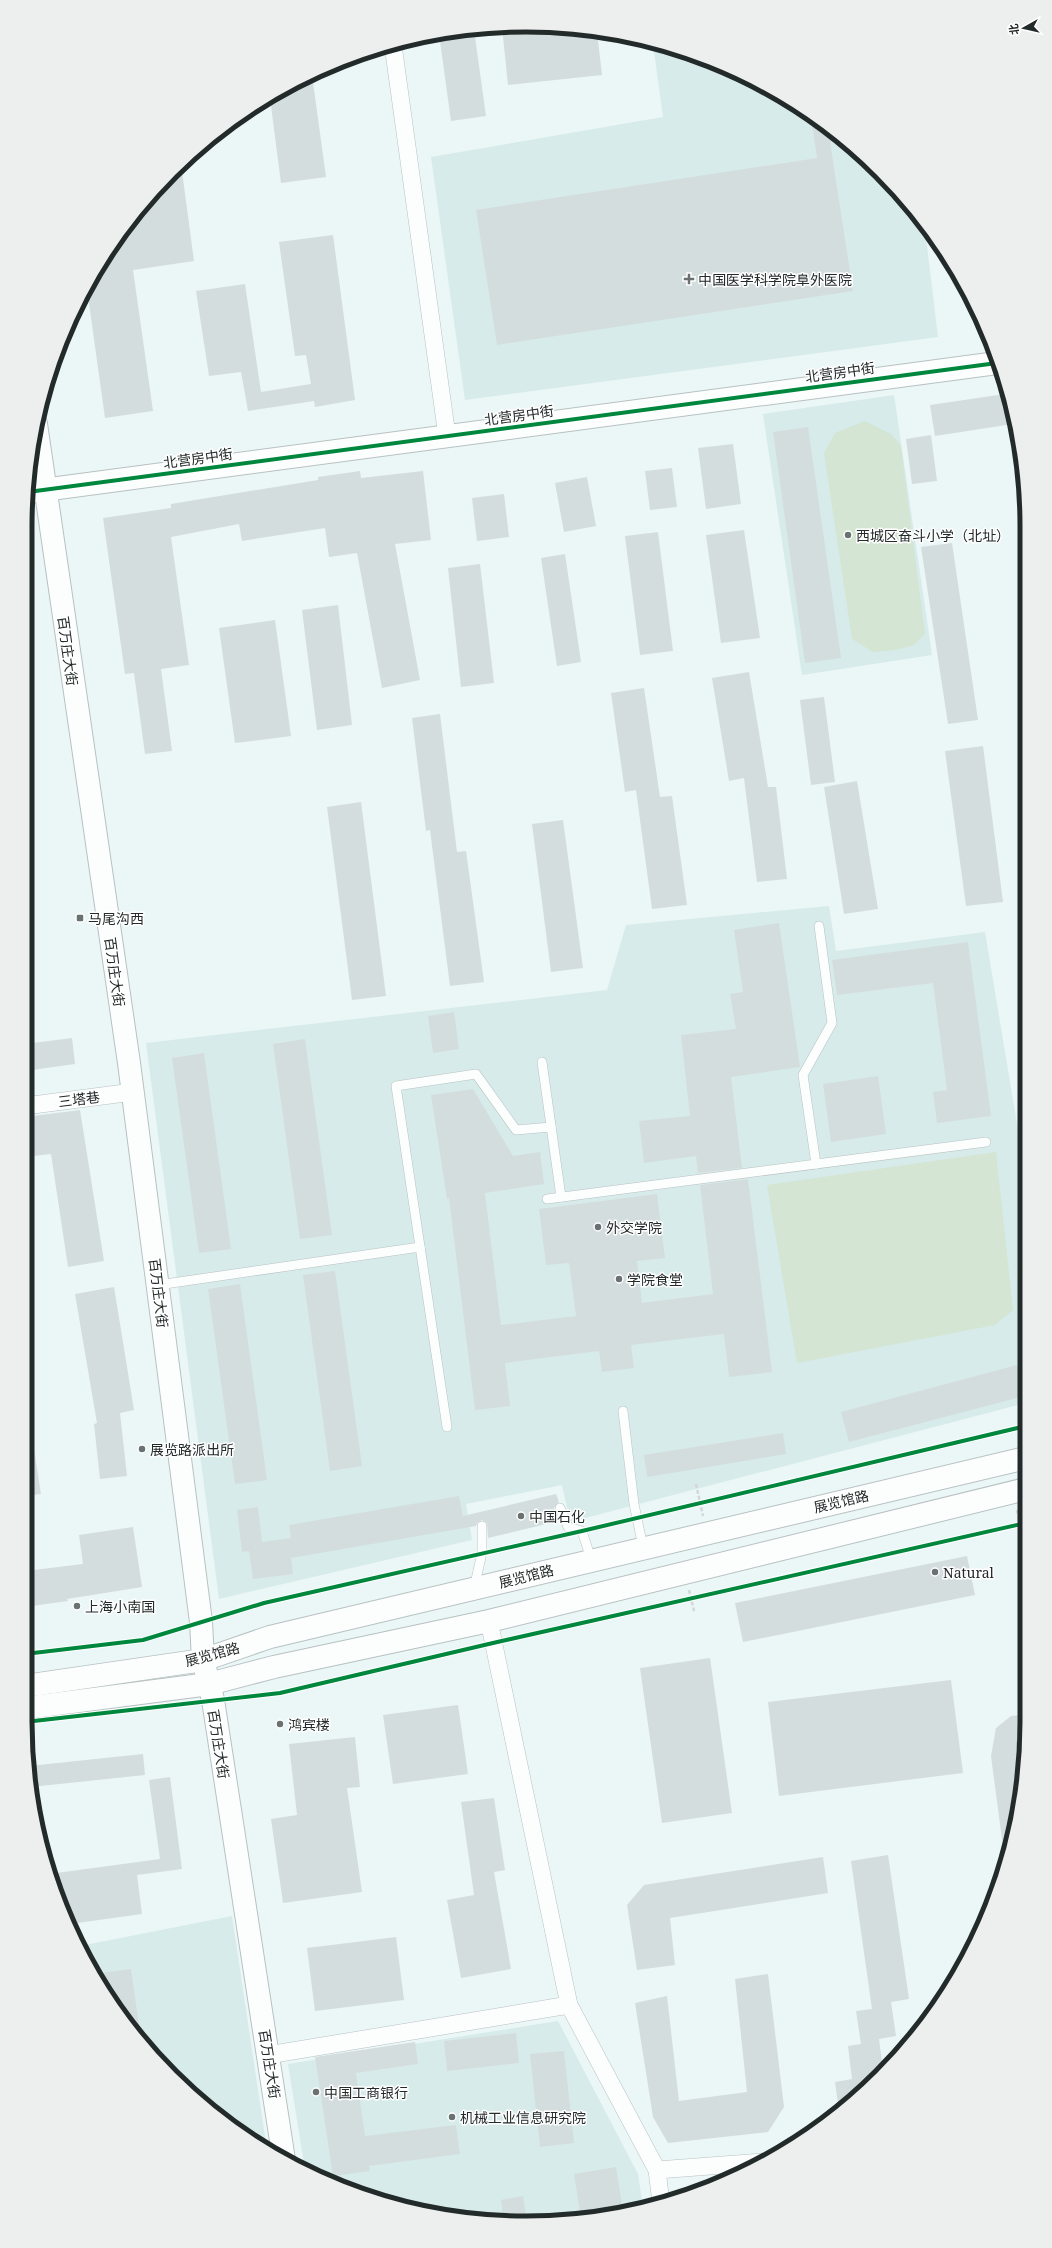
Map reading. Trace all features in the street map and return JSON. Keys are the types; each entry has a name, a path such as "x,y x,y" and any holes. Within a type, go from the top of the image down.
{"main road":[{"name":"北营房中街","path":"36,491 993,363"},
{"name":"百万庄大街","path":"36,462 36,491 132,1092 201,1622 203,1660 209,1684 283,2152"},
{"name":"展览馆路","path":"32,1685 203,1660 270,1637 474,1589 591,1559 1020,1459"},
{"name":"展览馆路","path":"32,1707 209,1684 274,1667 488,1621 1020,1490"}],"street":[{"path":"394,50 447,436"},
{"name":"三塔巷","path":"32,1105 132,1092"},
{"path":"488,1621 569,2004 657,2170 660,2197"},
{"path":"268,2055 569,2004"},
{"path":"657,2170 748,2163"}],"lane":[{"path":"816,1164 803,1075 832,1023 819,926"},
{"path":"542,1062 561,1197"},
{"path":"447,1428 396,1086 476,1074 516,1130 551,1127"},
{"path":"547,1199 986,1142"},
{"path":"158,1285 420,1247"},
{"path":"623,1411 634,1504 644,1547"},
{"path":"560,1508 568,1527 582,1531 591,1559"},
{"path":"474,1589 482,1553 482,1526"}],"path":[{"path":"693,1504 708,1500"},
{"path":"1013,1526 1020,1524"},
{"path":"684,1600 699,1596"}],"shaded area":[{"name":"中国医学科学院阜外医院","path":"654,49 685,58 744,83 773,98 827,134 875,177 897,200 926,236 938,337 465,400 431,157 663,117"},
{"name":"西城区奋斗小学（北址）","path":"894,395 932,655 802,675 763,414"},
{"name":"外交学院","path":"829,906 836,951 985,932 1020,1142 1020,1405 570,1522 562,1485 466,1504 472,1540 219,1599 146,1043 607,990 626,925"},
{"path":"232,1916 266,2142 225,2114 200,2093 155,2048 134,2023 115,1996 98,1969 86,1945"},
{"name":"机械工业信息研究院","path":"558,2021 638,2174 642,2202 590,2212 558,2215 494,2215 430,2207 367,2190 304,2163 288,2064"}],"green space":[{"path":"865,421 891,434 901,446 925,634 914,645 895,650 873,652 852,639 824,453 835,433"},
{"path":"996,1152 1013,1310 995,1325 797,1363 767,1185"}],"building":[{"path":"503,33 558,33 598,37 602,75 508,85"},
{"path":"475,35 486,116 451,121 440,39"},
{"path":"313,81 326,177 281,183 271,103"},
{"path":"812,123 836,141 830,142 853,291 497,345 476,210 817,158"},
{"path":"182,172 194,261 133,270 153,411 105,418 88,298 98,279 134,225 155,200"},
{"path":"333,235 355,400 315,407 314,401 248,411 241,372 209,376 196,291 245,284 261,392 311,384 306,355 295,356 279,242"},
{"path":"1002,394 1010,425 935,436 930,405"},
{"path":"808,427 841,658 805,663 773,432"},
{"path":"931,435 937,481 912,484 906,439"},
{"path":"733,444 741,504 706,509 698,448"},
{"path":"672,468 677,507 650,510 645,471"},
{"path":"360,471 361,478 423,471 431,540 395,544 420,680 382,688 357,553 329,557 325,528 242,541 239,524 171,537 189,665 161,669 172,751 145,754 134,673 125,674 103,518 171,508 171,504 318,480 318,477"},
{"path":"587,477 596,526 564,532 555,483"},
{"path":"504,494 509,537 477,541 472,498"},
{"path":"744,530 760,638 721,643 706,535"},
{"path":"658,532 673,651 640,655 625,536"},
{"path":"952,543 978,720 948,724 921,547"},
{"path":"565,554 581,662 557,666 541,558"},
{"path":"480,564 494,683 461,687 448,568"},
{"path":"338,605 352,725 317,730 302,610"},
{"path":"275,620 291,736 235,743 219,628"},
{"path":"749,672 768,787 776,787 787,879 757,882 744,778 729,781 712,678"},
{"path":"644,688 660,797 672,796 687,905 652,909 636,790 625,792 611,693"},
{"path":"824,697 835,782 811,785 800,700"},
{"path":"440,714 457,852 466,851 484,982 450,986 430,830 426,831 412,718"},
{"path":"983,746 1003,902 966,906 945,751"},
{"path":"857,781 878,909 844,914 824,787"},
{"path":"361,802 386,996 352,1000 327,807"},
{"path":"563,820 583,968 551,972 532,824"},
{"path":"779,923 800,1067 731,1077 742,1168 698,1173 696,1156 644,1163 639,1121 690,1116 681,1035 736,1029 730,994 743,992 734,930"},
{"path":"968,942 991,1116 937,1123 933,1092 947,1090 933,983 837,995 832,960"},
{"path":"454,1012 459,1049 433,1053 428,1016"},
{"path":"72,1038 75,1064 32,1070 32,1043"},
{"path":"305,1039 332,1235 300,1239 273,1044"},
{"path":"204,1053 231,1249 199,1253 172,1058"},
{"path":"878,1076 886,1134 831,1142 823,1084"},
{"path":"473,1089 513,1156 540,1152 544,1184 485,1193 501,1325 576,1316 569,1263 546,1265 539,1209 657,1194 665,1258 637,1261 642,1303 713,1294 700,1185 748,1179 772,1372 729,1377 724,1334 631,1345 634,1368 602,1372 599,1351 505,1363 510,1406 475,1410 449,1198 447,1199 431,1095"},
{"path":"80,1110 104,1261 68,1267 51,1154 32,1156 32,1116"},
{"path":"335,1271 362,1466 330,1471 303,1275"},
{"path":"240,1284 267,1480 235,1484 208,1289"},
{"path":"114,1287 134,1410 120,1413 127,1476 100,1479 94,1424 97,1423 75,1294"},
{"path":"1017,1365 1020,1377 1020,1397 849,1442 841,1412"},
{"path":"783,1433 786,1454 647,1477 644,1455"},
{"path":"32,1443 33,1443 41,1494 32,1495"},
{"path":"556,1494 559,1502 554,1508 559,1521 488,1538 487,1523 482,1520 477,1523 476,1526 291,1558 293,1574 253,1579 249,1551 242,1552 237,1510 258,1507 262,1542 291,1538 289,1525 459,1496 463,1516"},
{"path":"133,1527 142,1587 32,1606 32,1570 83,1564 79,1535"},
{"path":"967,1556 975,1595 743,1642 735,1603"},
{"path":"710,1658 732,1813 662,1823 640,1668"},
{"path":"951,1680 963,1773 779,1796 768,1702"},
{"path":"458,1705 468,1774 393,1784 383,1715"},
{"path":"1020,1715 1019,1754 1011,1818 1003,1849 991,1756 996,1728 1011,1716"},
{"path":"355,1737 360,1787 347,1788 362,1892 283,1903 271,1819 297,1815 289,1744"},
{"path":"143,1754 145,1775 36,1786 34,1765"},
{"path":"170,1777 182,1869 137,1875 142,1914 75,1923 56,1873 160,1859 149,1780"},
{"path":"494,1798 505,1870 494,1872 511,1969 461,1978 447,1900 474,1895 461,1802"},
{"path":"888,1855 909,1999 891,2002 896,2036 879,2039 882,2064 838,2105 835,2082 852,2079 848,2046 861,2044 856,2011 872,2009 851,1861"},
{"path":"823,1857 828,1893 670,1918 675,1965 637,1970 627,1905 644,1885"},
{"path":"396,1937 404,2000 315,2011 307,1948"},
{"path":"131,1969 140,2030 115,1996 101,1973"},
{"path":"768,1974 784,2107 768,2132 668,2143 653,2117 635,2003 667,1996 679,2101 747,2092 735,1979"},
{"path":"516,2033 519,2063 447,2071 444,2041"},
{"path":"415,2042 418,2064 356,2073 365,2136 456,2125 460,2154 369,2166 370,2171 333,2176 315,2057"},
{"path":"564,2051 574,2143 540,2147 530,2054"},
{"path":"616,2167 622,2207 580,2213 574,2174"},
{"path":"523,2196 526,2216 503,2215 501,2200"}],"cycle path":[{"path":"33,491 993,364"},
{"path":"32,1653 143,1640 264,1603 582,1531 1020,1427"},
{"path":"32,1721 280,1693 493,1643 1020,1524"}],"place":[{"name":"中国医学科学院阜外医院","path":"689,279"},
{"name":"西城区奋斗小学（北址）","path":"848,535"},
{"name":"马尾沟西","path":"80,918"},
{"name":"外交学院","path":"598,1227"},
{"name":"学院食堂","path":"619,1279"},
{"name":"展览路派出所","path":"142,1449"},
{"name":"中国石化","path":"521,1516"},
{"name":"Natural","path":"935,1572"},
{"name":"上海小南国","path":"77,1606"},
{"name":"鸿宾楼","path":"280,1724"},
{"name":"中国工商银行","path":"316,2092"},
{"name":"机械工业信息研究院","path":"452,2117"}]}
